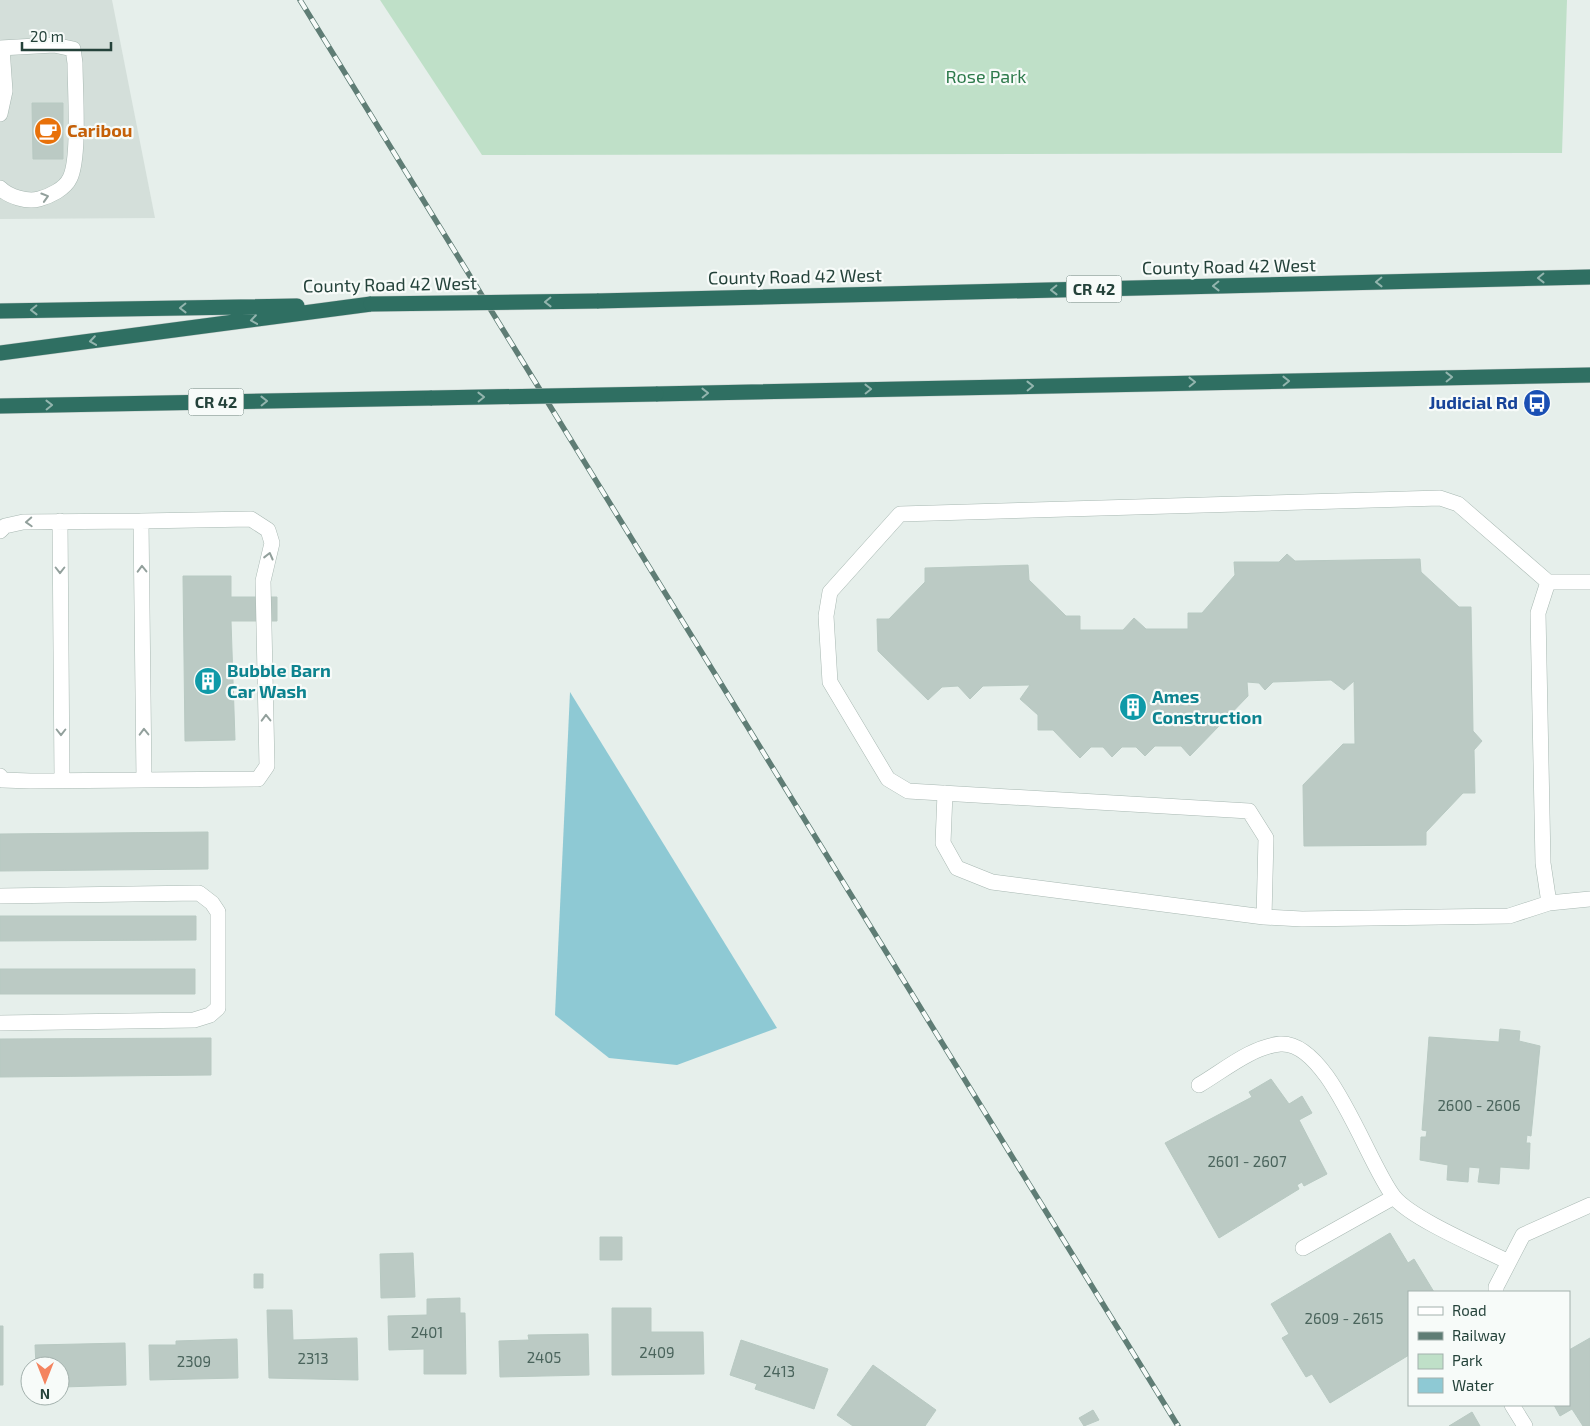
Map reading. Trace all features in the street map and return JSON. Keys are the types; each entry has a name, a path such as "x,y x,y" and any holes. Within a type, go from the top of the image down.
{"highway":[{"name":"County Road 42 West","path":"0,311 597,301 1590,277"},
{"path":"0,353 372,304"},
{"name":"CR 42","path":"0,406 1590,374"}],"street":[{"path":"0,114 5,91 1,48 54,45 73,49 75,62 75,163 70,180 51,196 34,200 6,194 0,188"},
{"path":"1264,917 1266,838 1249,810 908,791 888,779 830,682 826,616 830,592 900,514 1440,498 1458,504 1548,582 1590,582"},
{"path":"0,531 5,526 23,522 251,519 268,530 272,542 263,581 267,766 258,779 3,780 0,776"},
{"path":"60,521 62,780"},
{"path":"141,521 144,780"},
{"path":"1548,582 1538,613 1543,863 1549,903"},
{"path":"945,793 943,843 957,868 992,882 1264,917 1302,919 1509,916 1549,903 1590,899"},
{"path":"0,896 199,893 212,903 218,912 218,1008 210,1015 194,1020 0,1023"},
{"path":"1199,1085 1255,1051 1281,1044 1306,1051 1323,1070 1394,1197 1416,1214 1509,1262"},
{"path":"1303,1248 1394,1197"},
{"path":"1496,1291 1523,1234 1590,1205"},
{"path":"1513,1406 1525,1426"}],"shaded area":[{"path":"0,0 112,0 155,218 0,219"}],"green space":[{"name":"Rose Park","path":"380,0 1567,0 1562,153 482,155"}],"water":[{"path":"570,692 777,1028 677,1065 609,1058 555,1015"}],"building":[{"name":"Caribou","path":"32,103 63,103 63,159 33,159"},
{"name":"Ames Construction","path":"1287,554 1295,561 1420,559 1421,572 1459,607 1471,607 1473,731 1482,741 1474,750 1475,793 1463,793 1426,832 1426,845 1304,846 1303,785 1343,744 1355,744 1354,681 1344,690 1331,680 1273,682 1265,690 1259,683 1247,682 1248,696 1190,756 1181,746 1155,746 1145,756 1136,747 1122,747 1112,757 1103,747 1091,747 1080,758 1053,730 1038,730 1038,715 1020,699 1030,685 983,686 970,699 958,686 942,687 928,700 878,651 877,619 889,619 925,582 925,568 1028,565 1029,580 1066,616 1080,616 1080,630 1123,630 1134,618 1146,629 1188,629 1188,613 1202,613 1235,575 1234,562 1279,562"},
{"name":"Bubble Barn Car Wash","path":"183,576 231,576 231,597 277,597 277,621 231,621 235,740 185,741"},
{"path":"208,832 208,869 0,871 0,834"},
{"path":"0,916 196,916 196,940 0,941"},
{"path":"0,969 195,969 195,994 0,994"},
{"path":"1500,1029 1520,1031 1519,1041 1540,1046 1531,1136 1527,1135 1526,1143 1530,1143 1529,1169 1500,1167 1499,1184 1478,1182 1480,1168 1469,1167 1468,1182 1447,1180 1448,1165 1420,1160 1421,1137 1426,1137 1427,1131 1422,1130 1429,1037 1499,1042"},
{"path":"211,1038 211,1075 0,1077 0,1039"},
{"path":"1271,1079 1289,1104 1302,1096 1312,1113 1299,1120 1327,1174 1304,1186 1302,1182 1297,1185 1299,1189 1219,1238 1165,1143 1252,1097 1249,1092"},
{"path":"1390,1233 1408,1263 1414,1259 1433,1291 1408,1291 1408,1356 1330,1403 1312,1374 1306,1377 1282,1338 1289,1334 1271,1304"},
{"path":"600,1237 622,1237 622,1260 600,1260"},
{"path":"413,1253 415,1297 381,1298 380,1254"},
{"path":"254,1274 263,1274 263,1288 254,1288"},
{"path":"460,1298 460,1313 465,1313 466,1374 424,1374 424,1349 389,1350 388,1316 427,1315 427,1299"},
{"path":"612,1308 651,1308 651,1332 703,1332 704,1374 612,1375"},
{"path":"267,1310 292,1310 293,1340 357,1338 358,1380 269,1378"},
{"path":"0,1326 3,1326 3,1385 0,1385"},
{"path":"588,1334 589,1375 500,1377 499,1341 529,1340 528,1335"},
{"path":"1590,1338 1590,1426 1583,1426 1572,1409 1560,1416 1555,1406 1570,1406 1570,1349"},
{"path":"237,1339 238,1378 150,1380 149,1345 176,1345 176,1341"},
{"path":"741,1340 828,1369 814,1409 755,1389 757,1384 730,1375"},
{"path":"125,1343 126,1385 70,1387 70,1356 36,1356 35,1345"},
{"path":"873,1365 936,1410 925,1426 853,1426 837,1415"},
{"path":"1093,1410 1099,1420 1084,1426 1079,1418"},
{"path":"1472,1412 1480,1426 1449,1426"}],"railway":[{"path":"300,0 1178,1426"}],"place":[{"name":"Caribou","path":"48,131"},
{"name":"Judicial Rd","path":"1537,403"},
{"name":"Bubble Barn Car Wash","path":"208,681"},
{"name":"Ames Construction","path":"1133,707"}]}
